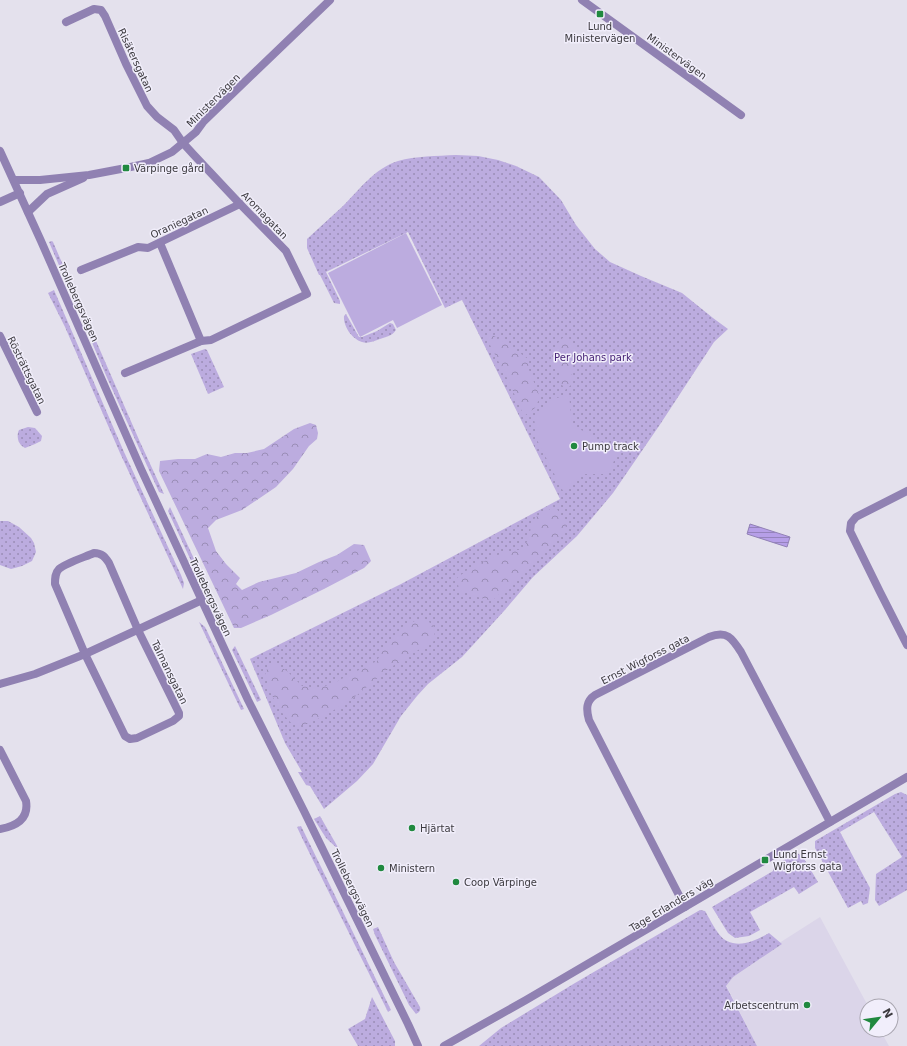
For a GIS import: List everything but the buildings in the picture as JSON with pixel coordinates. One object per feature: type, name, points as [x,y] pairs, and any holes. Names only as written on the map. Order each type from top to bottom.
[{"type":"street","name":"Ministervägen","points":[[14,180],[40,180],[89,175],[149,163],[172,152],[196,132],[210,116],[330,0]]},
{"type":"street","name":"Ministervägen","points":[[582,0],[741,115]]},
{"type":"street","name":"Risätersgatan","points":[[66,22],[94,9],[101,10],[147,106],[157,117],[174,130],[183,143]]},
{"type":"street","name":"Aromagatan","points":[[125,373],[201,341],[211,340],[307,294],[286,251],[183,143]]},
{"type":"street","name":"Trollebergsvägen","points":[[0,151],[20,193],[141,469],[248,700],[405,1016],[418,1046]]},
{"type":"street","name":"Ministervägen","points":[[28,212],[47,194],[89,175]]},
{"type":"street","points":[[0,202],[20,193]]},
{"type":"street","name":"Oraniegatan","points":[[81,270],[138,247],[148,248],[240,204]]},
{"type":"street","points":[[160,243],[201,341]]},
{"type":"street","name":"Rösträttsgatan","points":[[0,336],[37,412]]},
{"type":"street","points":[[907,491],[856,517],[851,523],[850,531],[907,645]]},
{"type":"street","name":"Talmansgatan","points":[[94,553],[98,553],[104,556],[109,563],[138,630],[178,711],[179,716],[173,721],[137,738],[130,739],[125,736],[85,654],[55,584],[55,576],[65,565],[94,553]]},
{"type":"street","points":[[0,684],[35,674],[85,654],[202,600]]},
{"type":"street","name":"Ernst Wigforss gata","points":[[684,907],[589,720],[587,704],[595,695],[709,637],[715,635],[725,635],[729,637],[734,641],[741,652],[830,822]]},
{"type":"street","points":[[0,750],[26,801],[27,807],[24,817],[13,825],[0,829]]},
{"type":"street","name":"Tage Erlanders väg","points":[[444,1046],[526,1000],[907,778]]},
{"type":"shaded area","points":[[750,524],[790,537],[787,547],[747,534]]},
{"type":"shaded area","points":[[820,917],[864,998],[859,998],[859,1038],[884,1038],[889,1046],[757,1046],[723,979]]},
{"type":"green space","name":"Per Johans park","points":[[456,155],[478,156],[498,160],[516,166],[539,177],[561,200],[576,225],[595,249],[610,262],[682,293],[728,329],[714,342],[613,493],[577,536],[533,577],[462,657],[428,684],[401,716],[373,764],[357,781],[324,809],[310,786],[306,785],[298,772],[302,772],[285,743],[250,659],[401,584],[560,499],[462,300],[445,308],[408,232],[326,272],[340,301],[340,304],[334,303],[307,248],[307,239],[343,206],[368,180],[390,164],[412,158]]},
{"type":"green space","points":[[406,233],[442,305],[397,328],[393,320],[360,337],[328,273]]},
{"type":"green space","points":[[52,241],[164,494],[159,492],[108,380],[49,242]]},
{"type":"green space","points":[[54,290],[124,452],[181,575],[184,583],[183,589],[120,453],[65,327],[48,293]]},
{"type":"green space","points":[[346,314],[359,337],[377,331],[390,323],[393,324],[396,330],[393,334],[387,337],[366,343],[362,342],[349,332],[344,320],[344,316]]},
{"type":"green space","points":[[489,333],[528,359],[529,370],[540,397],[535,408],[524,416],[490,345],[488,338]]},
{"type":"green space","points":[[567,335],[575,349],[575,361],[572,368],[571,385],[565,390],[561,383],[559,369],[551,362],[556,346]]},
{"type":"green space","points":[[205,349],[207,350],[224,387],[208,394],[191,354]]},
{"type":"green space","name":"Pump track","points":[[569,394],[572,426],[588,433],[618,452],[608,474],[583,474],[563,491],[537,440],[534,418],[551,400]]},
{"type":"green space","points":[[310,423],[316,425],[318,433],[317,439],[309,446],[293,469],[276,487],[242,510],[216,520],[208,528],[216,551],[240,578],[236,584],[242,590],[259,582],[296,573],[337,555],[354,544],[364,545],[371,561],[364,568],[271,615],[241,628],[234,628],[159,471],[160,461],[195,459],[207,454],[221,457],[235,453],[247,453],[264,449],[294,429]]},
{"type":"green space","points":[[28,427],[35,428],[42,436],[41,441],[25,448],[19,443],[18,435],[19,430]]},
{"type":"green space","points":[[170,507],[228,632],[223,630],[168,511]]},
{"type":"green space","points":[[552,508],[557,509],[566,523],[565,533],[492,601],[459,590],[457,578],[470,568],[504,552],[524,549],[530,534],[531,523],[536,517]]},
{"type":"green space","points":[[0,521],[8,521],[19,527],[31,538],[36,552],[32,561],[11,569],[0,565]]},
{"type":"green space","points":[[417,620],[429,622],[435,628],[434,641],[387,670],[356,696],[326,715],[305,725],[293,725],[283,714],[271,694],[265,675],[268,666],[277,664],[288,672],[302,686],[318,688],[332,684],[377,661],[384,647],[393,641],[402,627]]},
{"type":"green space","points":[[199,622],[205,627],[244,709],[241,710]]},
{"type":"green space","points":[[235,646],[261,700],[257,702],[232,650]]},
{"type":"green space","points":[[901,792],[907,795],[907,890],[879,906],[875,900],[876,874],[902,857],[874,812],[840,832],[870,888],[868,903],[863,905],[861,901],[848,908],[815,848],[815,841],[895,794]]},
{"type":"green space","points":[[320,816],[340,851],[326,838],[314,819]]},
{"type":"green space","points":[[301,826],[391,1010],[388,1012],[297,827]]},
{"type":"green space","points":[[796,852],[803,857],[818,882],[799,894],[794,887],[750,912],[760,930],[749,936],[735,938],[728,933],[712,907],[773,871],[773,867]]},
{"type":"green space","points":[[700,910],[705,911],[717,932],[727,941],[738,944],[749,942],[769,933],[782,944],[733,977],[726,986],[757,1046],[479,1046],[501,1028]]},
{"type":"green space","points":[[378,927],[394,962],[420,1007],[419,1012],[416,1014],[409,1005],[375,935],[373,929]]},
{"type":"green space","points":[[372,997],[395,1041],[395,1046],[358,1046],[348,1029],[365,1019]]},
{"type":"place","name":"Lund Ministervägen","points":[[600,14]]},
{"type":"place","name":"Värpinge gård","points":[[126,168]]},
{"type":"place","name":"Pump track","points":[[574,446]]},
{"type":"place","name":"Hjärtat","points":[[412,828]]},
{"type":"place","name":"Lund Ernst Wigforss gata","points":[[765,860]]},
{"type":"place","name":"Ministern","points":[[381,868]]},
{"type":"place","name":"Coop Värpinge","points":[[456,882]]},
{"type":"place","name":"Arbetscentrum","points":[[807,1005]]}]
